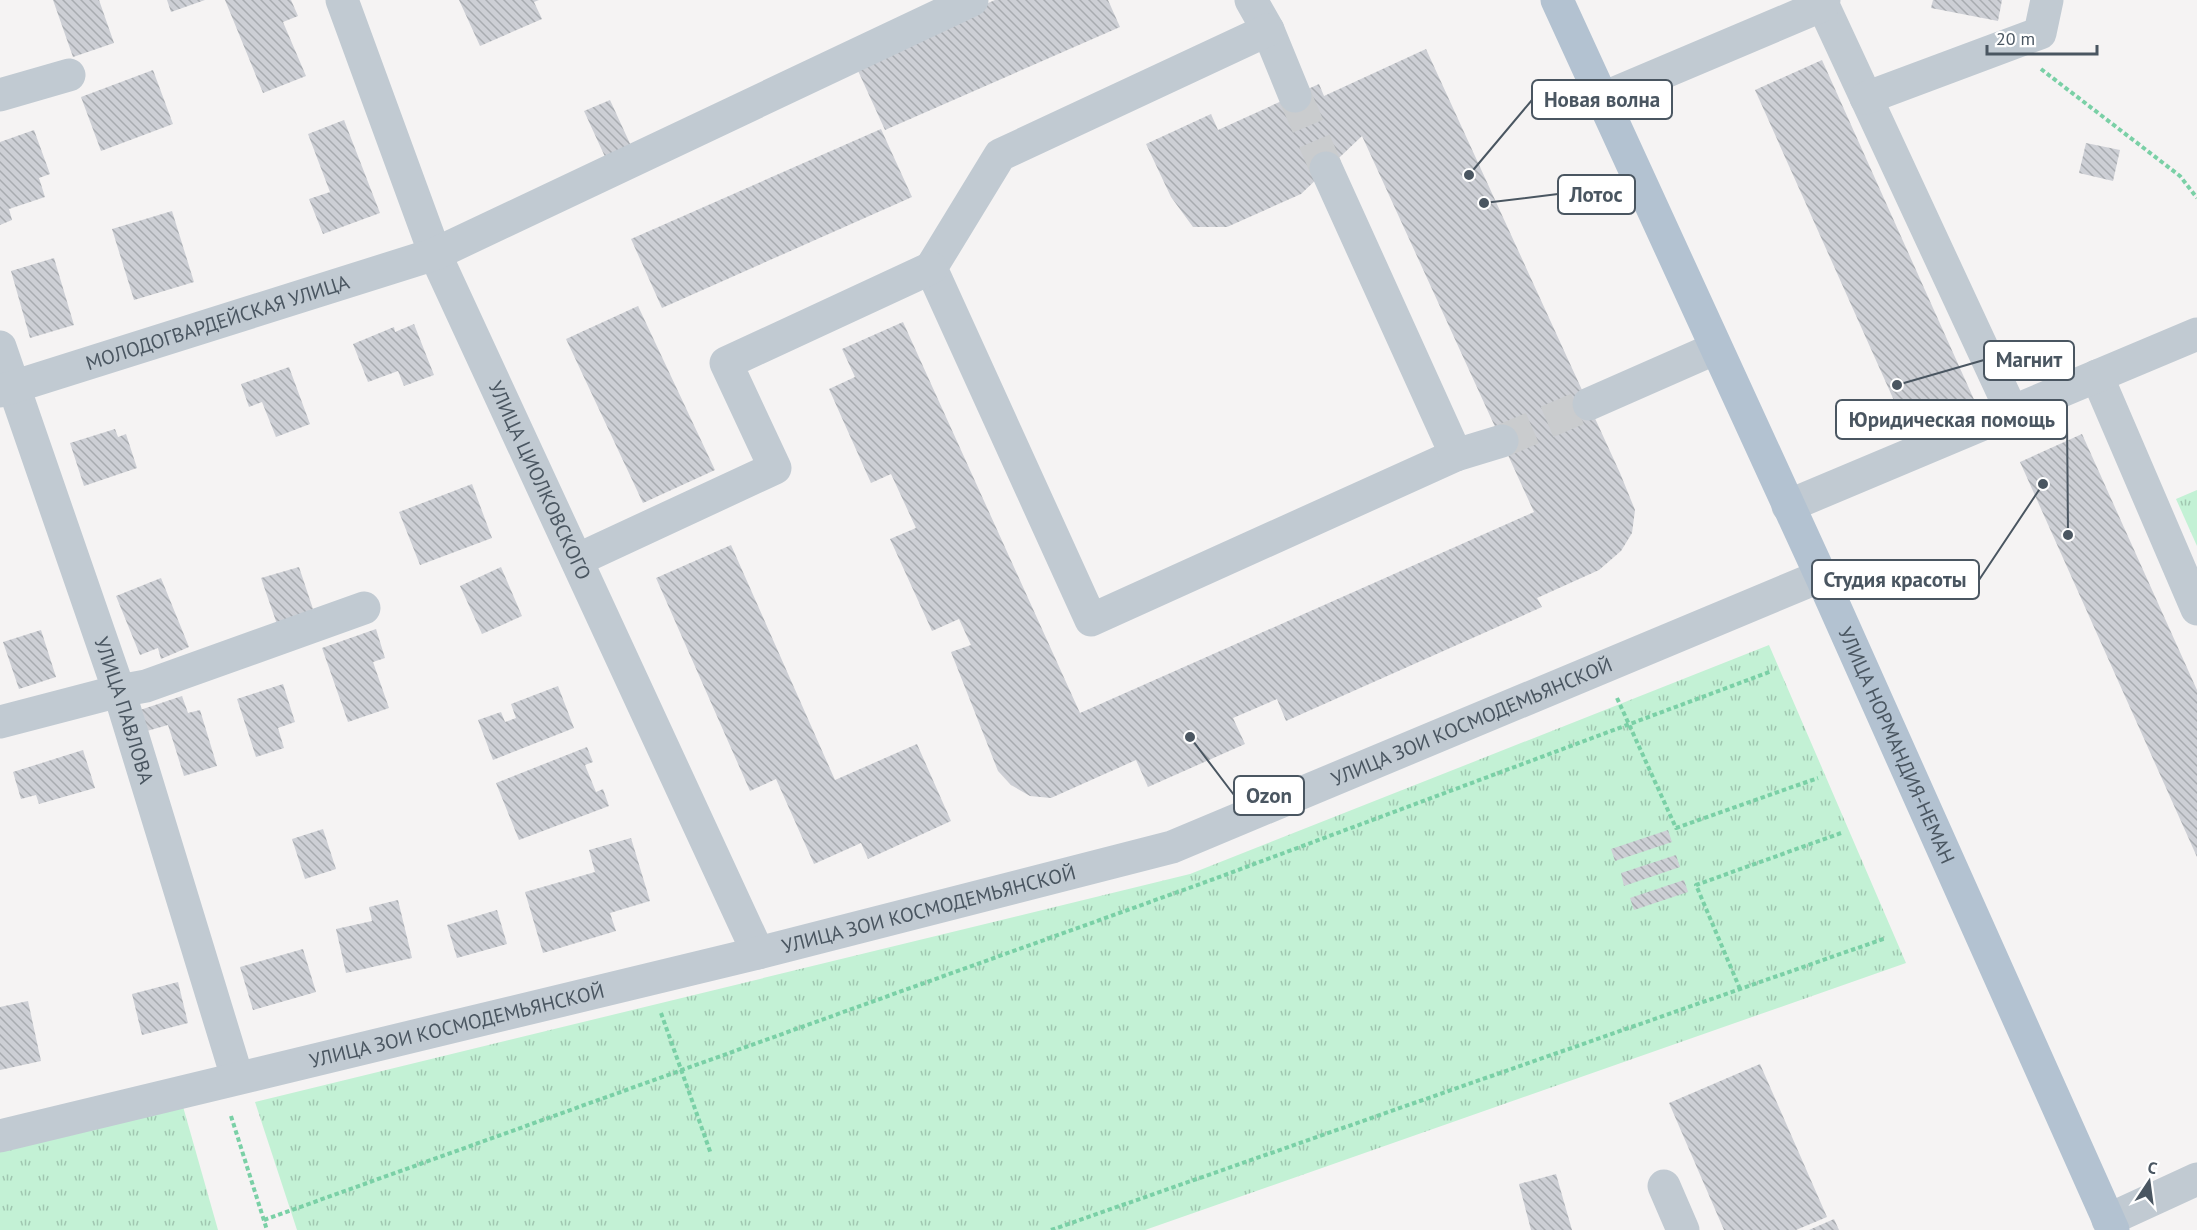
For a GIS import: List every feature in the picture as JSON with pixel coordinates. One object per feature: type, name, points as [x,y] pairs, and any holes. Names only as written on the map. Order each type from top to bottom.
[{"type":"main road","name":"УЛИЦА НОРМАНДИЯ-НЕМАН","points":[[1557,0],[1714,349],[1821,576],[2111,1225]]},
{"type":"street","name":"УЛИЦА ЦИОЛКОВСКОГО","points":[[342,0],[435,254],[758,952]]},
{"type":"street","name":"МОЛОДОГВАРДЕЙСКАЯ УЛИЦА","points":[[7,390],[435,254],[972,0]]},
{"type":"street","points":[[1251,0],[1268,30],[1295,96]]},
{"type":"street","points":[[1866,98],[2040,33],[2047,0]]},
{"type":"street","points":[[1601,99],[1824,3],[2012,412]]},
{"type":"street","points":[[577,560],[775,468],[726,363],[931,268],[1000,155],[1268,30]]},
{"type":"street","points":[[0,95],[69,75]]},
{"type":"street","points":[[1326,168],[1456,455]]},
{"type":"street","points":[[931,268],[1091,620],[1456,455],[1502,441]]},
{"type":"street","points":[[1788,506],[2197,334]]},
{"type":"street","name":"УЛИЦА ПАВЛОВА","points":[[0,347],[7,390],[118,690],[229,1080]]},
{"type":"street","points":[[1589,404],[1714,349]]},
{"type":"street","points":[[2097,376],[2197,609]]},
{"type":"street","name":"УЛИЦА ЗОИ КОСМОДЕМЬЯНСКОЙ","points":[[0,1136],[649,979],[1172,847],[1821,576]]},
{"type":"street","points":[[0,722],[118,690],[146,686],[364,608]]},
{"type":"street","points":[[2111,1225],[2197,1179]]},
{"type":"street","points":[[1664,1186],[1683,1230]]},
{"type":"path","points":[[2010,45],[2180,176],[2197,198]]},
{"type":"path","points":[[1603,667],[1676,828],[1818,778]]},
{"type":"path","points":[[264,1220],[1214,879],[1772,671]]},
{"type":"path","points":[[1740,989],[1696,885],[1841,833]]},
{"type":"path","points":[[1052,1230],[1886,938]]},
{"type":"path","points":[[649,979],[711,1154]]},
{"type":"path","points":[[229,1080],[267,1230]]},
{"type":"green space","points":[[2197,490],[2197,546],[2176,499]]},
{"type":"green space","points":[[1769,645],[1906,963],[1145,1230],[297,1230],[255,1102],[1190,874]]},
{"type":"green space","points":[[182,1103],[218,1230],[0,1230],[0,1151]]},
{"type":"building","points":[[53,0],[99,0],[114,43],[73,57]]},
{"type":"building","points":[[167,0],[205,0],[171,12]]},
{"type":"building","points":[[225,0],[291,0],[298,16],[283,22],[306,76],[263,93]]},
{"type":"building","points":[[459,0],[539,0],[534,2],[542,19],[480,46]]},
{"type":"building","points":[[995,0],[1108,0],[1120,27],[885,130],[854,62]]},
{"type":"building","points":[[1933,0],[2002,0],[1998,21],[1931,8]]},
{"type":"building","points":[[1426,49],[1620,473],[1635,510],[1632,533],[1621,551],[1599,570],[1537,598],[1542,607],[1286,721],[1277,699],[1233,718],[1245,744],[1148,787],[1136,760],[1051,798],[1030,796],[1011,785],[998,771],[951,652],[971,645],[959,619],[932,631],[890,539],[916,528],[891,474],[871,483],[829,389],[855,377],[842,349],[903,322],[1080,713],[1534,512],[1362,136],[1301,194],[1227,227],[1193,227],[1171,197],[1146,144],[1211,114],[1218,130],[1319,84],[1324,96]]},
{"type":"building","points":[[1822,60],[1976,404],[1909,434],[1755,90]]},
{"type":"building","points":[[153,70],[173,124],[101,151],[81,97]]},
{"type":"building","points":[[610,100],[632,148],[606,159],[584,111]]},
{"type":"building","points":[[344,120],[380,213],[323,234],[309,199],[330,192],[308,134]]},
{"type":"building","points":[[881,129],[912,197],[662,308],[631,239]]},
{"type":"building","points":[[34,130],[50,174],[39,178],[45,197],[9,209],[12,220],[0,225],[0,142]]},
{"type":"building","points":[[2086,143],[2120,150],[2113,181],[2079,173]]},
{"type":"building","points":[[172,211],[194,282],[134,300],[112,229]]},
{"type":"building","points":[[54,258],[74,325],[30,338],[11,271]]},
{"type":"building","points":[[638,306],[715,470],[643,503],[566,339]]},
{"type":"building","points":[[414,324],[434,375],[404,386],[398,371],[368,382],[353,344],[394,327],[395,332]]},
{"type":"building","points":[[289,367],[310,424],[276,437],[262,402],[249,407],[241,384]]},
{"type":"building","points":[[115,429],[118,437],[126,434],[137,468],[84,486],[70,443]]},
{"type":"building","points":[[2082,434],[2197,690],[2197,857],[2020,462]]},
{"type":"building","points":[[472,484],[492,538],[420,565],[399,512]]},
{"type":"building","points":[[731,545],[835,780],[917,744],[951,821],[868,859],[861,843],[814,864],[776,779],[750,791],[656,578]]},
{"type":"building","points":[[299,567],[316,618],[279,630],[261,578]]},
{"type":"building","points":[[501,567],[522,616],[482,634],[460,586]]},
{"type":"building","points":[[161,578],[189,647],[161,659],[158,648],[140,655],[116,596]]},
{"type":"building","points":[[376,629],[385,658],[373,662],[389,708],[348,722],[322,648]]},
{"type":"building","points":[[41,630],[56,677],[19,689],[3,642]]},
{"type":"building","points":[[283,684],[295,722],[278,728],[284,748],[256,757],[237,699]]},
{"type":"building","points":[[558,686],[574,728],[493,760],[478,720],[501,712],[505,722],[516,718],[511,704]]},
{"type":"building","points":[[182,696],[188,713],[200,710],[217,766],[184,776],[168,725],[147,731],[140,710]]},
{"type":"building","points":[[587,747],[593,762],[585,765],[596,792],[603,789],[609,806],[519,840],[496,783]]},
{"type":"building","points":[[83,750],[95,788],[39,804],[36,795],[21,799],[13,772]]},
{"type":"building","points":[[323,829],[336,869],[305,879],[292,839]]},
{"type":"building","points":[[1668,830],[1672,842],[1615,861],[1611,849]]},
{"type":"building","points":[[631,838],[650,901],[610,913],[616,931],[543,953],[525,892],[595,872],[589,850]]},
{"type":"building","points":[[1676,855],[1680,867],[1624,886],[1621,873]]},
{"type":"building","points":[[1684,880],[1688,892],[1634,910],[1630,898]]},
{"type":"building","points":[[398,900],[412,958],[346,973],[336,929],[372,921],[369,907]]},
{"type":"building","points":[[497,910],[507,944],[457,958],[447,925]]},
{"type":"building","points":[[303,949],[316,992],[253,1010],[240,967]]},
{"type":"building","points":[[178,982],[188,1023],[142,1035],[132,994]]},
{"type":"building","points":[[28,1001],[41,1061],[0,1070],[0,1007]]},
{"type":"building","points":[[1760,1064],[1827,1217],[1796,1230],[1724,1230],[1669,1103]]},
{"type":"building","points":[[1556,1174],[1572,1230],[1531,1230],[1519,1184]]},
{"type":"building","points":[[1834,1219],[1839,1230],[1809,1230]]},
{"type":"tunnel","points":[[1295,96],[1326,168]]},
{"type":"tunnel","points":[[1502,441],[1589,404]]},
{"type":"place","name":"Новая волна","points":[[1469,175]]},
{"type":"place","name":"Лотос","points":[[1484,203]]},
{"type":"place","name":"Магнит","points":[[1897,385]]},
{"type":"place","name":"Студия красоты","points":[[2043,484]]},
{"type":"place","name":"Юридическая помощь","points":[[2068,535]]},
{"type":"place","name":"Ozon","points":[[1190,737]]}]
